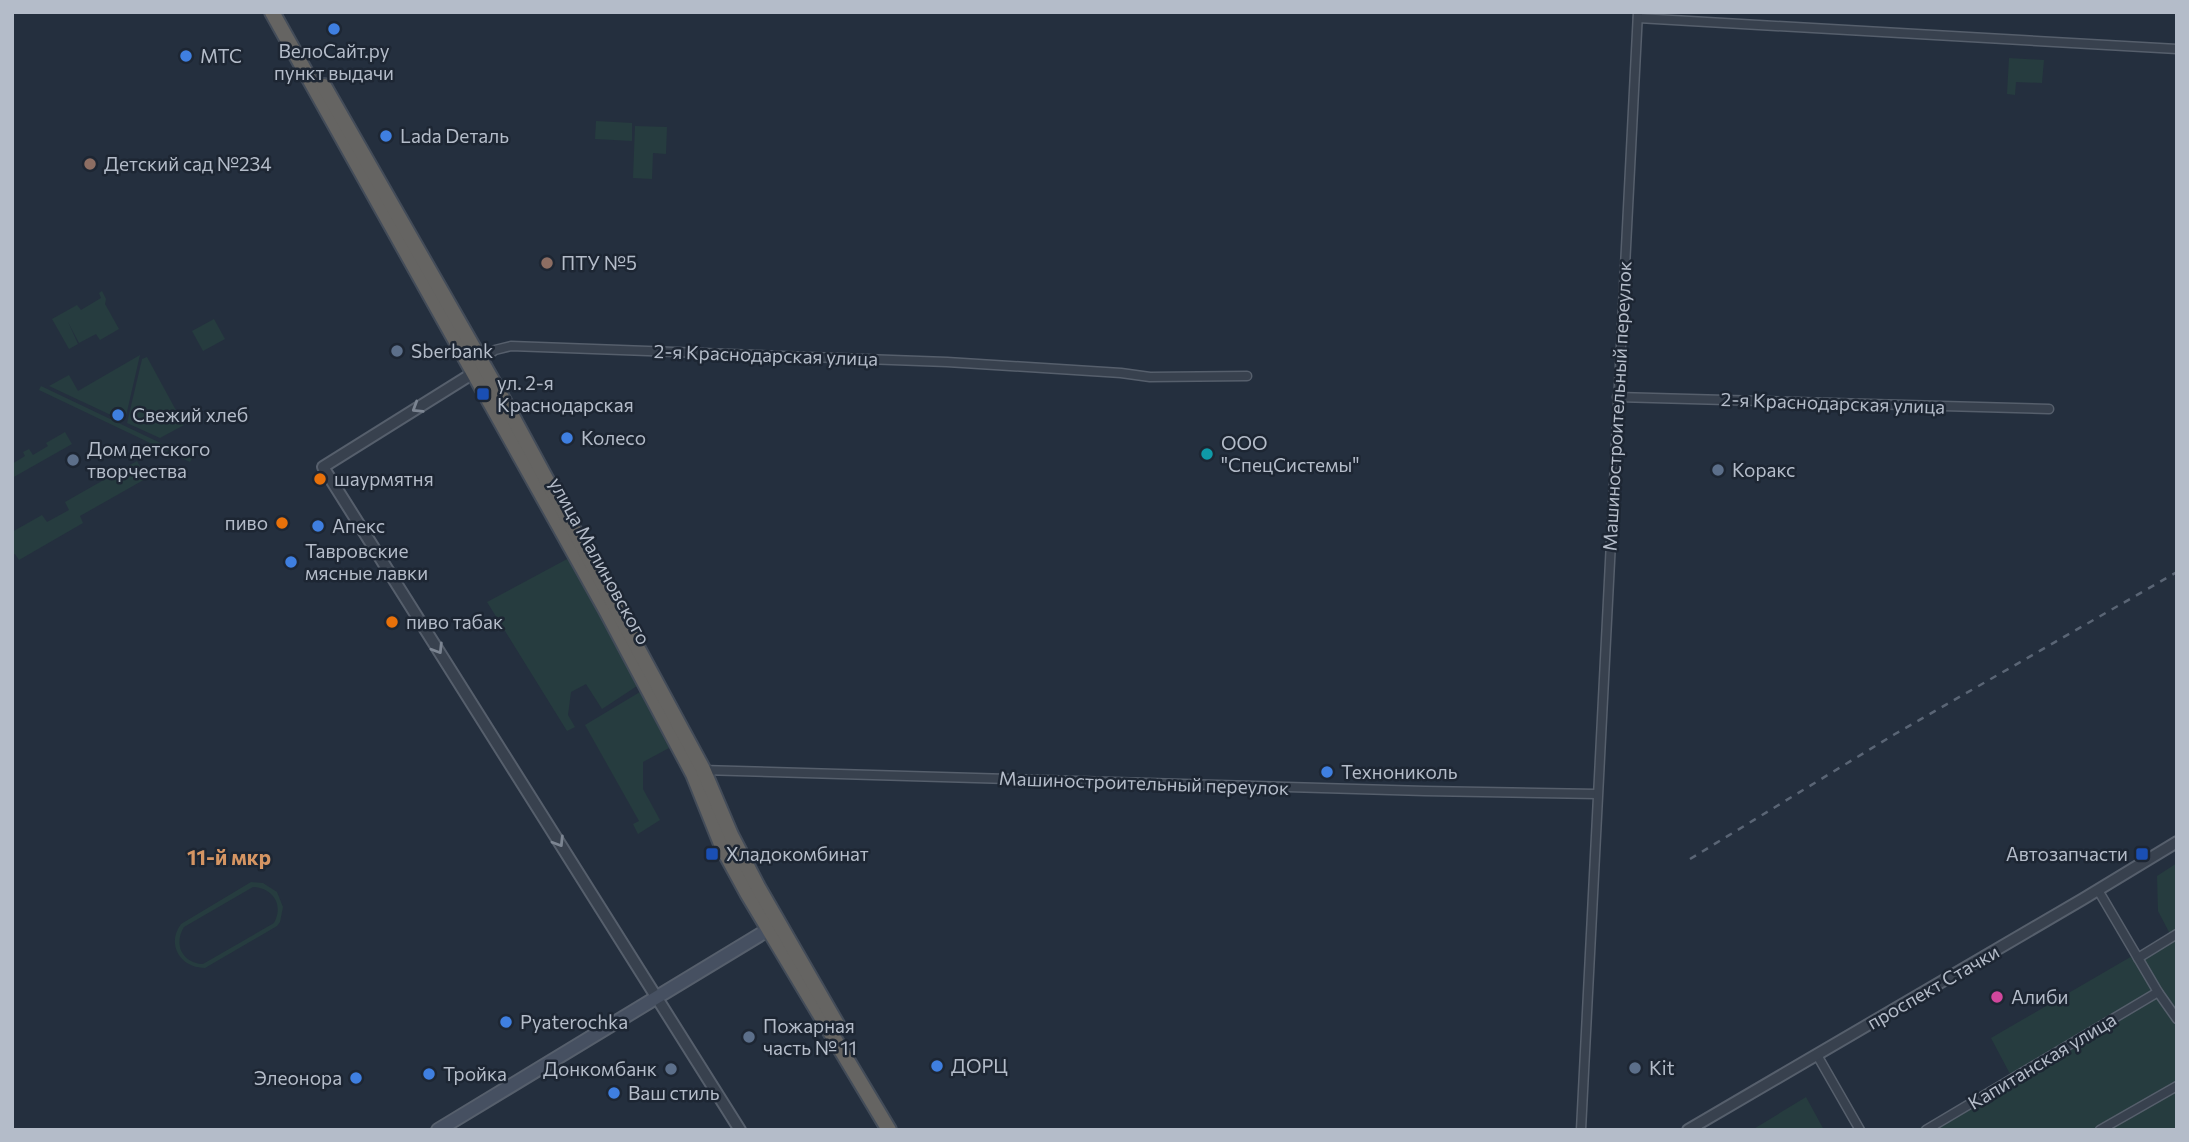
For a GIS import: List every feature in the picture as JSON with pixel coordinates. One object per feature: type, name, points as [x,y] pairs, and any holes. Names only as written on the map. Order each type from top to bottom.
[{"type":"highway","name":"улица Малиновского","points":[[272,12],[477,365]]},
{"type":"highway","name":"улица Малиновского","points":[[283,12],[698,772],[723,849],[899,1130]]},
{"type":"highway","name":"улица Малиновского","points":[[774,927],[888,1130]]},
{"type":"main road","points":[[438,1130],[774,927]]},
{"type":"street","name":"Машиностроительный переулок","points":[[1581,1130],[1638,15],[2177,49]]},
{"type":"street","name":"2-я Краснодарская улица","points":[[657,997],[323,467],[467,377],[495,350],[511,346],[947,362],[1150,377],[1247,376]]},
{"type":"street","name":"2-я Краснодарская улица","points":[[1617,397],[2049,409]]},
{"type":"street","name":"Машиностроительный переулок","points":[[698,772],[1597,794]]},
{"type":"street","name":"проспект Стачки","points":[[1688,1130],[2177,842]]},
{"type":"street","points":[[2098,890],[2158,992],[2176,1017]]},
{"type":"street","points":[[2138,958],[2177,934]]},
{"type":"street","name":"Капитанская улица","points":[[1926,1130],[2158,992]]},
{"type":"street","points":[[657,997],[740,1130]]},
{"type":"street","points":[[1816,1055],[1860,1130]]},
{"type":"street","points":[[2100,1130],[2177,1086]]},
{"type":"green space","points":[[2009,58],[2044,60],[2042,83],[2016,82],[2015,95],[2007,94]]},
{"type":"green space","points":[[596,121],[632,123],[632,141],[595,139]]},
{"type":"green space","points":[[635,126],[667,127],[666,154],[653,153],[652,179],[633,178]]},
{"type":"green space","points":[[102,291],[105,304],[119,329],[100,340],[96,334],[79,343],[68,322],[78,344],[69,349],[52,319],[77,305],[81,310],[101,298],[99,293]]},
{"type":"green space","points":[[214,319],[225,339],[203,351],[192,331]]},
{"type":"green space","points":[[140,355],[126,416],[115,411],[113,416],[49,386],[69,375],[78,391]]},
{"type":"green space","points":[[147,357],[184,425],[160,438],[127,423],[142,359]]},
{"type":"green space","points":[[41,386],[192,458],[190,462],[39,390]]},
{"type":"green space","points":[[65,432],[72,444],[12,478],[12,464],[25,456],[23,452],[29,449],[33,455],[48,446],[46,443]]},
{"type":"green space","points":[[137,461],[147,478],[80,516],[83,523],[19,560],[15,554],[12,555],[12,532],[42,515],[47,522],[69,510],[65,502]]},
{"type":"green space","points":[[569,558],[637,686],[602,709],[586,684],[571,692],[568,715],[575,727],[567,731],[487,602]]},
{"type":"green space","points":[[640,692],[669,748],[643,762],[643,789],[660,820],[638,834],[633,824],[639,821],[585,725]]},
{"type":"green space","points":[[2177,863],[2177,1130],[1916,1130],[2010,1074],[1991,1038],[2170,934],[2158,911],[2157,876]]},
{"type":"green space","points":[[251,882],[263,883],[277,892],[283,907],[277,926],[205,968],[189,964],[178,954],[175,939],[181,924]],"holes":[[[253,887],[260,888],[275,899],[278,910],[274,923],[203,964],[185,957],[180,946],[184,927]]]},
{"type":"green space","points":[[1806,1097],[1824,1130],[1752,1130]]},
{"type":"railway","points":[[1690,859],[1895,734],[2177,572]]},
{"type":"place","name":"ВелоСайт.ру пункт выдачи","points":[[334,29]]},
{"type":"place","name":"МТС","points":[[186,56]]},
{"type":"place","name":"Lada Dеталь","points":[[386,136]]},
{"type":"place","name":"Детский сад №234","points":[[90,164]]},
{"type":"place","name":"ПТУ №5","points":[[547,263]]},
{"type":"place","name":"Sberbank","points":[[397,351]]},
{"type":"place","name":"ул. 2-я Краснодарская","points":[[483,394]]},
{"type":"place","name":"Свежий хлеб","points":[[118,415]]},
{"type":"place","name":"Колесо","points":[[567,438]]},
{"type":"place","name":"ООО \"СпецСистемы\"","points":[[1207,454]]},
{"type":"place","name":"Дом детского творчества","points":[[73,460]]},
{"type":"place","name":"Коракс","points":[[1718,470]]},
{"type":"place","name":"шаурмятня","points":[[320,479]]},
{"type":"place","name":"пиво","points":[[282,523]]},
{"type":"place","name":"Апекс","points":[[318,526]]},
{"type":"place","name":"Тавровские мясные лавки","points":[[291,562]]},
{"type":"place","name":"пиво табак","points":[[392,622]]},
{"type":"place","name":"Технониколь","points":[[1327,772]]},
{"type":"place","name":"Хладокомбинат","points":[[712,854]]},
{"type":"place","name":"Автозапчасти","points":[[2142,854]]},
{"type":"place","name":"Алиби","points":[[1997,997]]},
{"type":"place","name":"Pyaterochka","points":[[506,1022]]},
{"type":"place","name":"Пожарная часть № 11","points":[[749,1037]]},
{"type":"place","name":"ДОРЦ","points":[[937,1066]]},
{"type":"place","name":"Kit","points":[[1635,1068]]},
{"type":"place","name":"Донкомбанк","points":[[671,1069]]},
{"type":"place","name":"Тройка","points":[[429,1074]]},
{"type":"place","name":"Элеонора","points":[[356,1078]]},
{"type":"place","name":"Ваш стиль","points":[[614,1093]]},
{"type":"district","name":"11-й мкр","points":[[229,858]]}]
